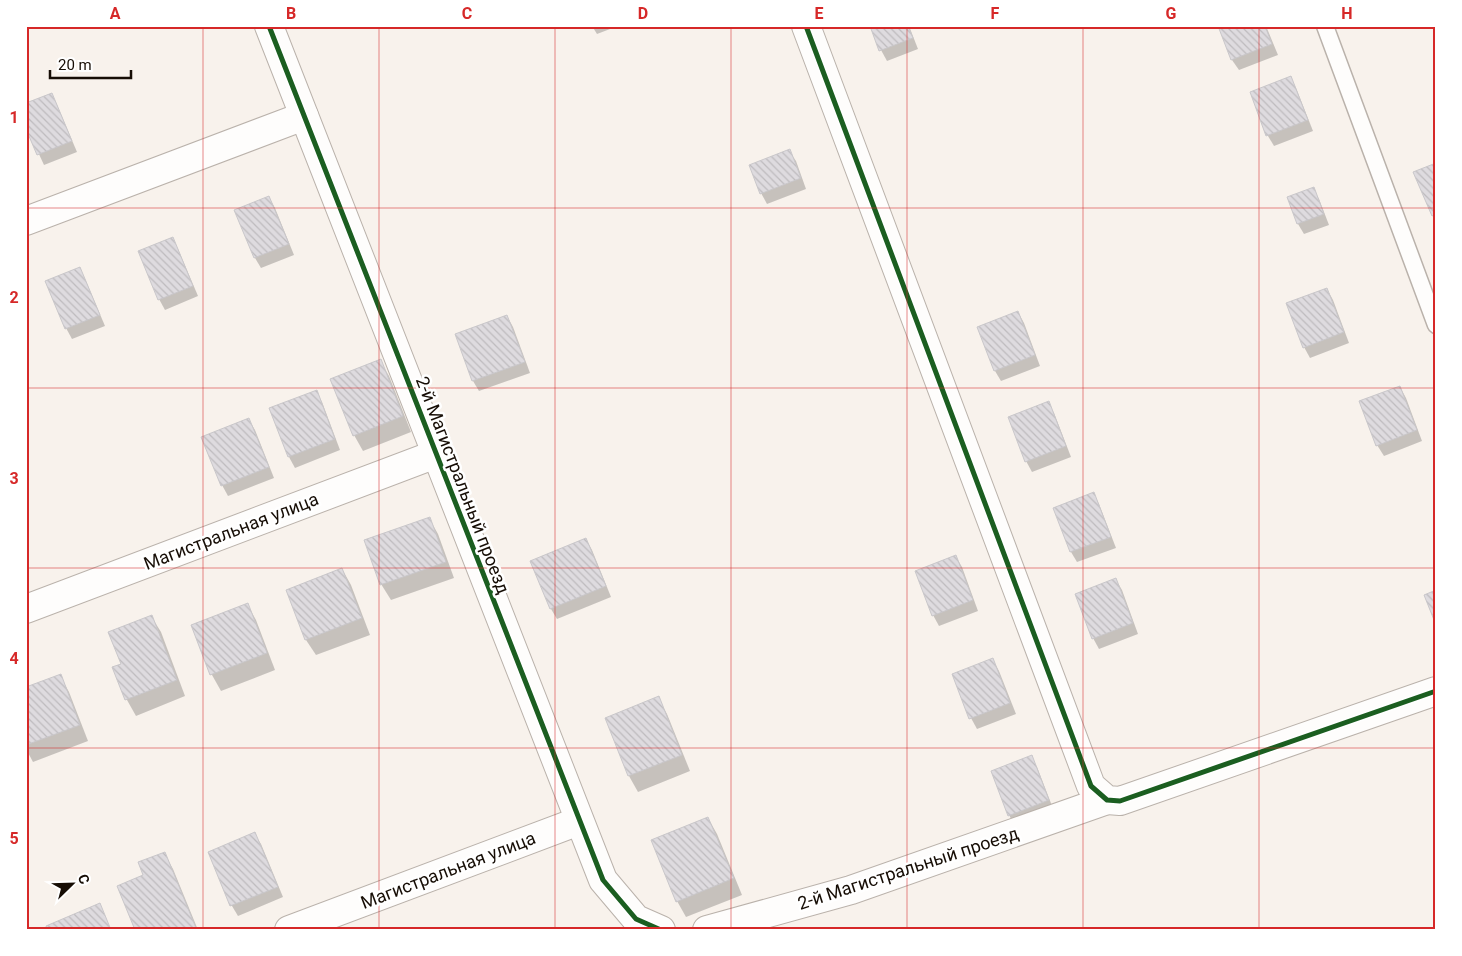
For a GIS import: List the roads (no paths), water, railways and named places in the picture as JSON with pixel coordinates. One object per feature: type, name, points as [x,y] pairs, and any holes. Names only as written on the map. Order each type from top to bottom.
[{"type":"street","name":"2-й Магистральный проезд","points":[[268,26],[603,880],[636,919],[661,930]]},
{"type":"street","points":[[806,26],[1091,786],[1107,800]]},
{"type":"street","points":[[26,221],[304,116]]},
{"type":"street","name":"Магистральная улица","points":[[26,609],[436,454]]},
{"type":"street","name":"2-й Магистральный проезд","points":[[707,930],[851,890],[1107,800],[1120,801],[1436,691]]},
{"type":"street","name":"Магистральная улица","points":[[289,930],[580,821]]},
{"type":"lane","points":[[1324,26],[1436,325]]}]
